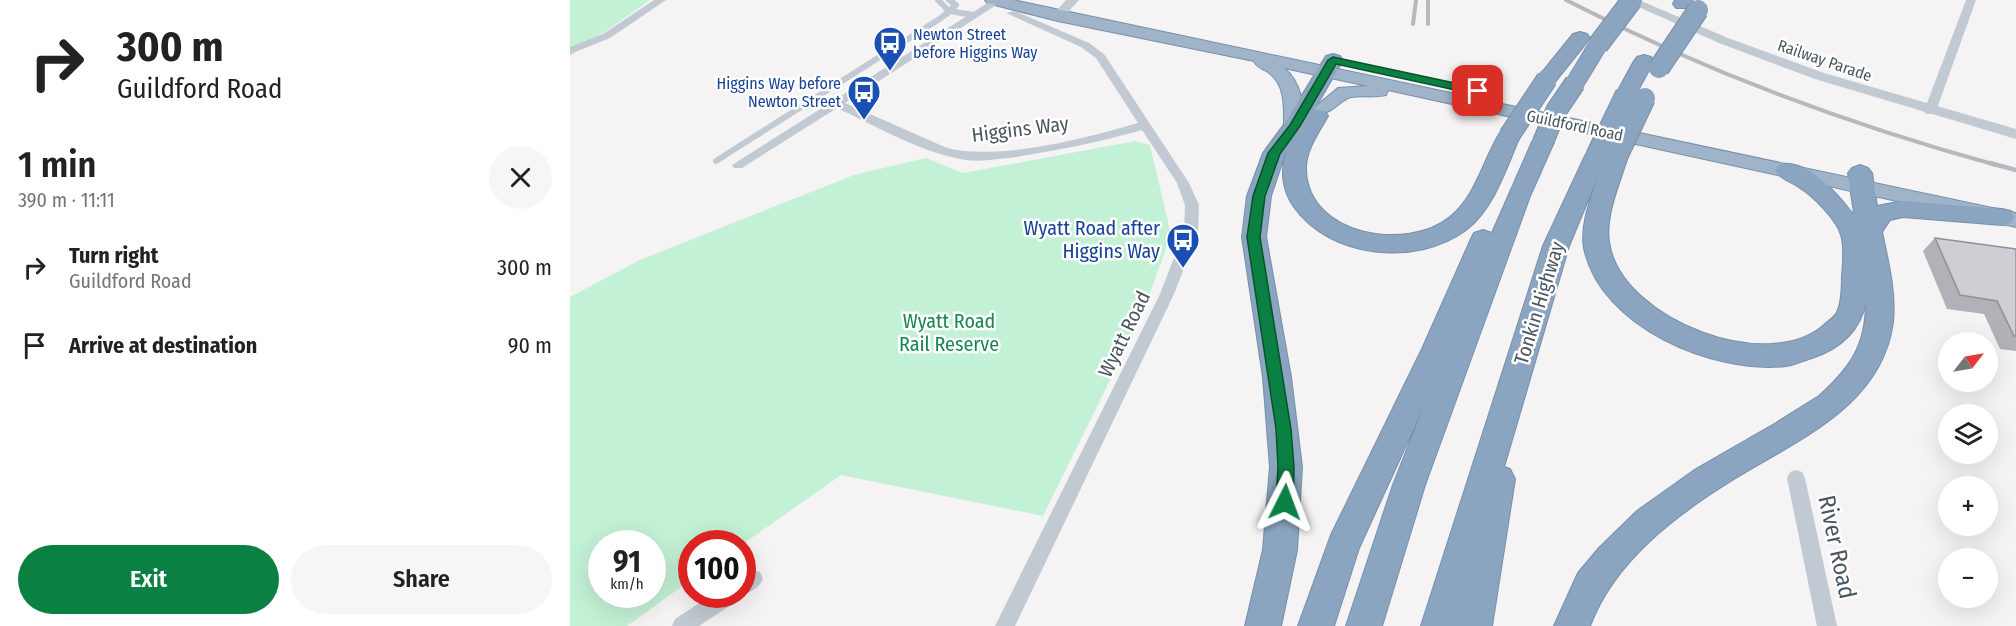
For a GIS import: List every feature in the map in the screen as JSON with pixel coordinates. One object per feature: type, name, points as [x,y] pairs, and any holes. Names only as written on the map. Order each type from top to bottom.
[{"type":"highway","name":"Guildford Road","points":[[996,0],[1066,7],[1238,52],[1338,68],[1408,90],[1786,170],[1853,178]]},
{"type":"highway","name":"Guildford Road","points":[[1036,0],[2011,214]]},
{"type":"highway","points":[[1364,626],[1409,485],[1518,196],[1556,111],[1575,83],[1589,41],[1610,0]]},
{"type":"highway","points":[[1338,68],[1323,108],[1303,142],[1294,168],[1297,191],[1309,211],[1324,224],[1344,234],[1371,243],[1403,244],[1423,240],[1457,225],[1478,200],[1509,136],[1547,79],[1631,0]]},
{"type":"highway","points":[[1693,3],[1652,65],[1606,158],[1597,220],[1597,249],[1609,276],[1623,295],[1645,314],[1696,343],[1725,352],[1777,357],[1812,348],[1835,335],[1848,318],[1862,234],[1879,213],[1903,209],[2011,214]]},
{"type":"highway","points":[[1238,52],[1273,66],[1286,79],[1293,96],[1294,126]]},
{"type":"highway","points":[[1263,626],[1280,550],[1286,467],[1277,377],[1254,237],[1259,196],[1274,153],[1338,68]]},
{"type":"highway","points":[[1323,108],[1345,92],[1408,90]]},
{"type":"highway","name":"Tonkin Highway","points":[[1439,626],[1556,246],[1606,158]]},
{"type":"highway","points":[[1786,170],[1809,180],[1821,190],[1862,234]]},
{"type":"highway","points":[[1579,610],[1623,546],[1669,505],[1733,463],[1818,414],[1853,384],[1874,349],[1879,322],[1880,295],[1862,234],[1853,178]]},
{"type":"highway","points":[[1316,626],[1343,546],[1436,349],[1487,232],[1518,196]]},
{"type":"highway","points":[[1474,626],[1516,374]]},
{"type":"street","points":[[570,51],[586,47],[615,31],[662,0]]},
{"type":"street","points":[[738,165],[996,0]]},
{"type":"street","name":"Railway Parade","points":[[1631,0],[1704,34],[1869,93],[2016,134]]},
{"type":"street","points":[[1929,111],[1971,0]]},
{"type":"street","name":"Wyatt Road","points":[[1005,626],[1167,294],[1191,232],[1192,206],[1183,183],[1100,56],[1085,45],[1011,14]]},
{"type":"street","name":"Higgins Way","points":[[836,103],[944,151],[963,156],[985,157],[1034,150],[1104,137],[1146,125]]},
{"type":"street","name":"River Road","points":[[1796,478],[1827,626]]},
{"type":"street","points":[[682,626],[709,608]]},
{"type":"lane","points":[[938,0],[948,12],[973,15]]},
{"type":"lane","points":[[716,161],[948,12],[956,5],[949,0]]},
{"type":"green space","points":[[570,0],[650,0],[570,56]]},
{"type":"green space","name":"Wyatt Road Rail Reserve","points":[[1135,141],[1150,145],[1171,235],[1142,315],[1043,516],[841,475],[756,535],[756,530],[678,530],[678,589],[666,598],[666,530],[588,530],[588,608],[652,608],[627,626],[570,626],[570,297],[640,260],[854,175],[926,158],[963,173]]},
{"type":"building","points":[[1935,238],[2016,249],[2016,336],[1997,301],[1960,295]]},
{"type":"railway","points":[[1413,24],[1416,0]]},
{"type":"railway","points":[[1428,0],[1428,24]]},
{"type":"railway","points":[[1566,0],[1670,50],[1776,94],[1885,132],[1996,165]]},
{"type":"railway","points":[[1990,163],[2016,170]]},
{"type":"place","name":"Newton Street before Higgins Way","points":[[890,72]]},
{"type":"place","name":"Higgins Way before Newton Street","points":[[864,121]]},
{"type":"place","name":"Wyatt Road after Higgins Way","points":[[1183,269]]},
{"type":"route","points":[[1285,502],[1286,467],[1277,377],[1254,237],[1259,196],[1274,153],[1294,126],[1333,60],[1478,91]]}]
